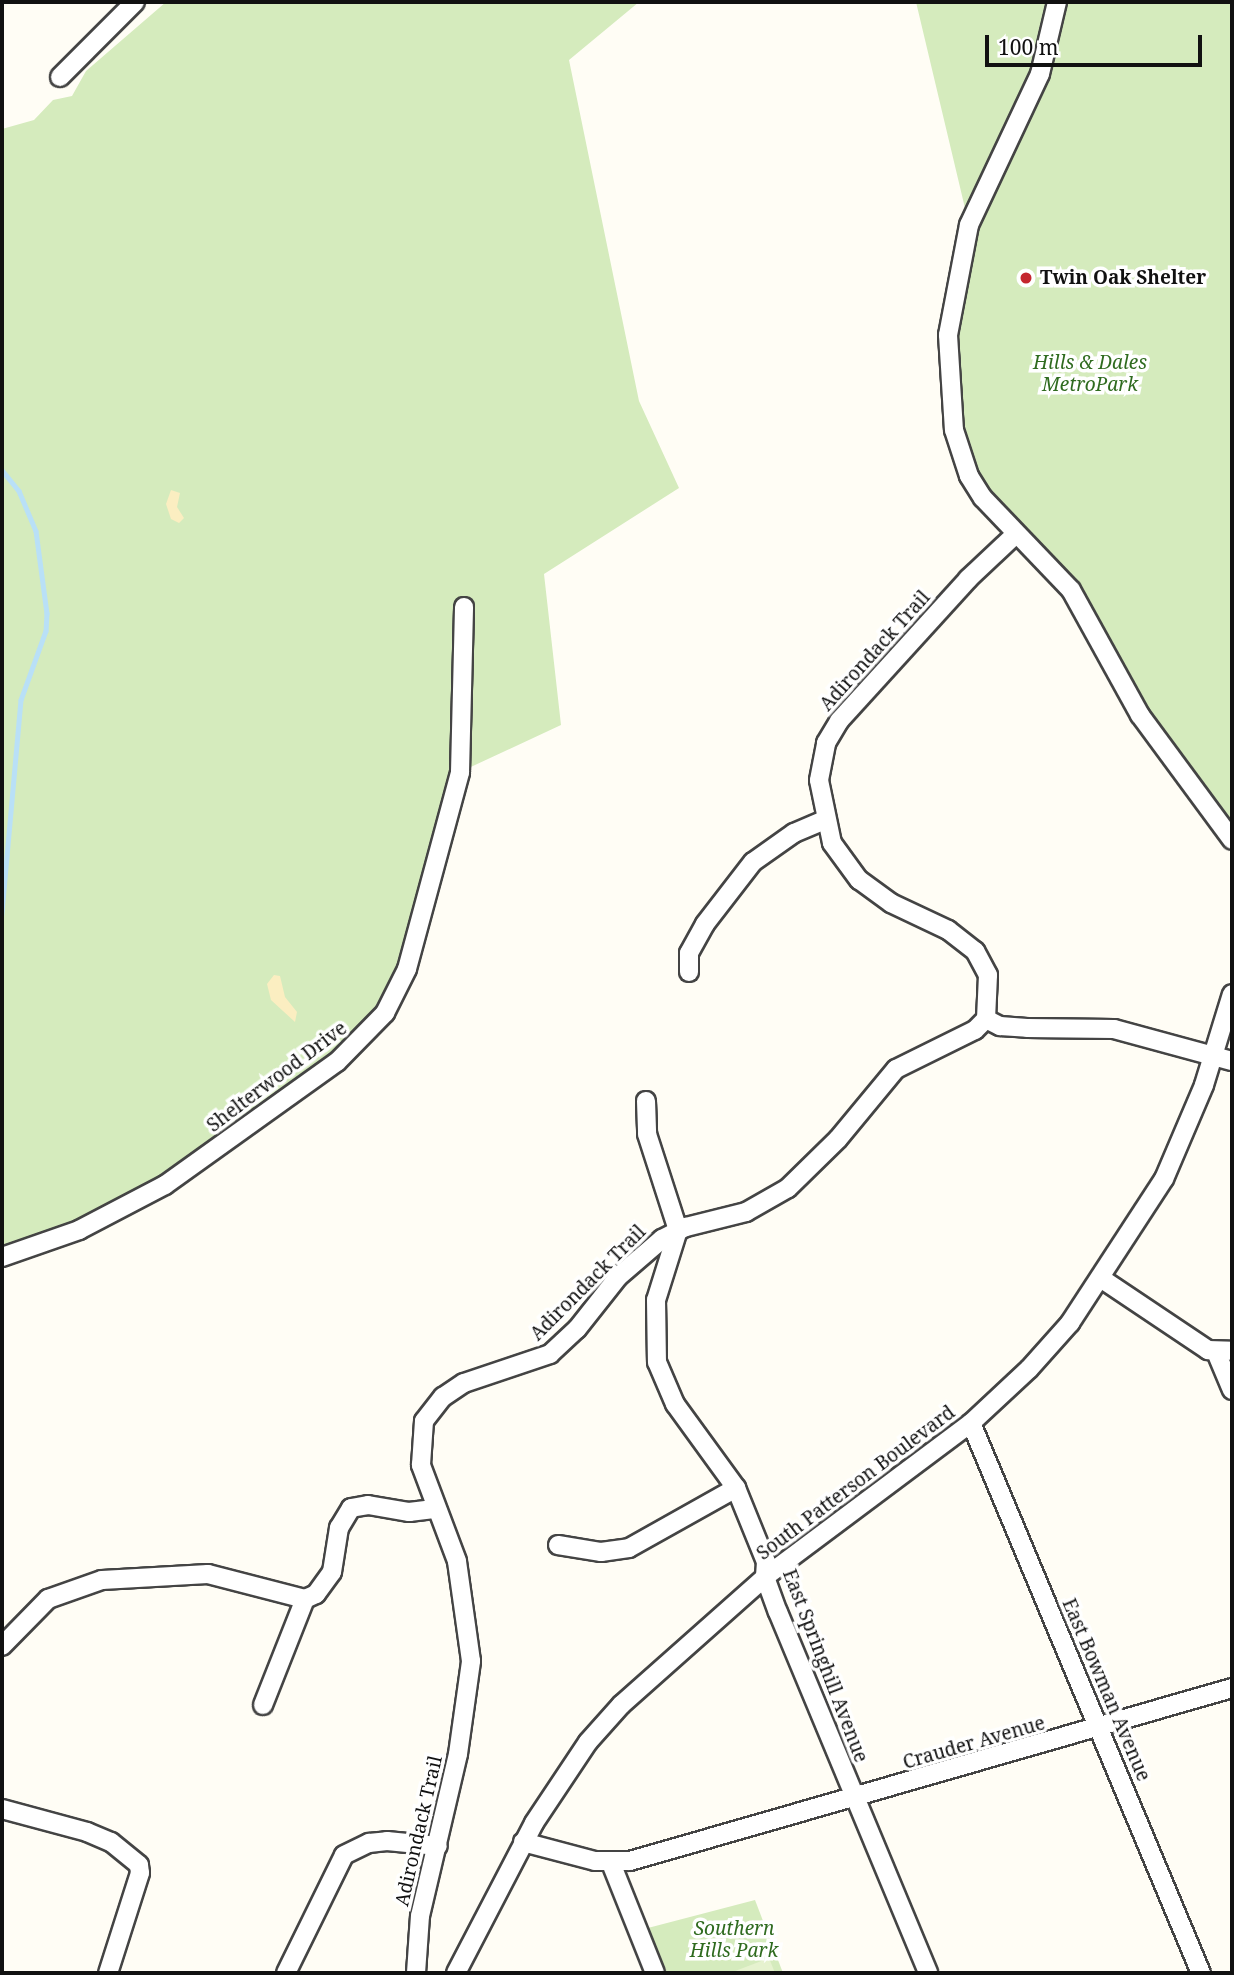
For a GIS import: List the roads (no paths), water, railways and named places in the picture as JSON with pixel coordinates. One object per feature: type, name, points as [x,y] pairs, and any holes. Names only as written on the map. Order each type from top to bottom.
[{"type":"street","points":[[60,77],[135,2]]},
{"type":"street","points":[[1057,2],[1040,74],[969,225],[948,335],[948,393],[959,451],[983,498],[1071,590],[1140,715],[1232,840]]},
{"type":"street","name":"Adirondack Trail","points":[[416,1973],[420,1916],[458,1754],[471,1661],[457,1561],[434,1509],[420,1450],[424,1421],[432,1407],[464,1384],[550,1354],[636,1260],[678,1230],[746,1212],[779,1194],[805,1174],[896,1069],[975,1030],[986,1019],[988,975],[975,951],[948,930],[891,903],[859,880],[832,844],[824,820],[820,780],[823,756],[839,721],[968,579],[1016,534]]},
{"type":"street","name":"Shelterwood Drive","points":[[2,1257],[79,1230],[165,1185],[337,1062],[385,1013],[410,957],[460,772],[464,607]]},
{"type":"street","points":[[689,972],[690,953],[705,924],[753,862],[794,834],[824,820]]},
{"type":"street","name":"South Patterson Boulevard","points":[[456,1973],[523,1842],[588,1742],[621,1705],[765,1577],[971,1423],[1030,1369],[1102,1279],[1164,1179],[1214,1056],[1232,994]]},
{"type":"street","points":[[986,1019],[1000,1026],[1114,1029],[1232,1061]]},
{"type":"street","points":[[646,1101],[647,1134],[678,1230]]},
{"type":"street","name":"East Springhill Avenue","points":[[678,1230],[656,1300],[657,1362],[675,1404],[736,1488],[766,1562],[765,1577],[928,1973]]},
{"type":"street","points":[[1102,1279],[1187,1338],[1224,1352],[1232,1390]]},
{"type":"street","name":"East Bowman Avenue","points":[[971,1423],[1201,1973]]},
{"type":"street","points":[[558,1545],[601,1552],[629,1548],[736,1488]]},
{"type":"street","points":[[2,1646],[48,1599],[103,1580],[208,1574],[305,1599],[316,1594],[332,1572],[339,1528],[351,1508],[368,1505],[409,1512],[434,1509]]},
{"type":"street","points":[[263,1706],[305,1599]]},
{"type":"street","name":"Crauder Avenue","points":[[523,1842],[611,1863],[735,1834],[1100,1729],[1232,1688]]},
{"type":"street","points":[[2,1810],[111,1842],[139,1865],[108,1973]]},
{"type":"street","points":[[286,1973],[344,1855],[378,1842],[438,1846]]},
{"type":"street","points":[[611,1863],[655,1973]]},
{"type":"waterway","points":[[2,470],[19,491],[36,531],[47,613],[46,631],[21,700],[2,915]]},
{"type":"place","name":"Twin Oak Shelter","points":[[1026,278]]},
{"type":"park label","name":"Hills & Dales MetroPark","points":[[1090,374]]},
{"type":"park label","name":"Southern Hills Park","points":[[734,1940]]}]
